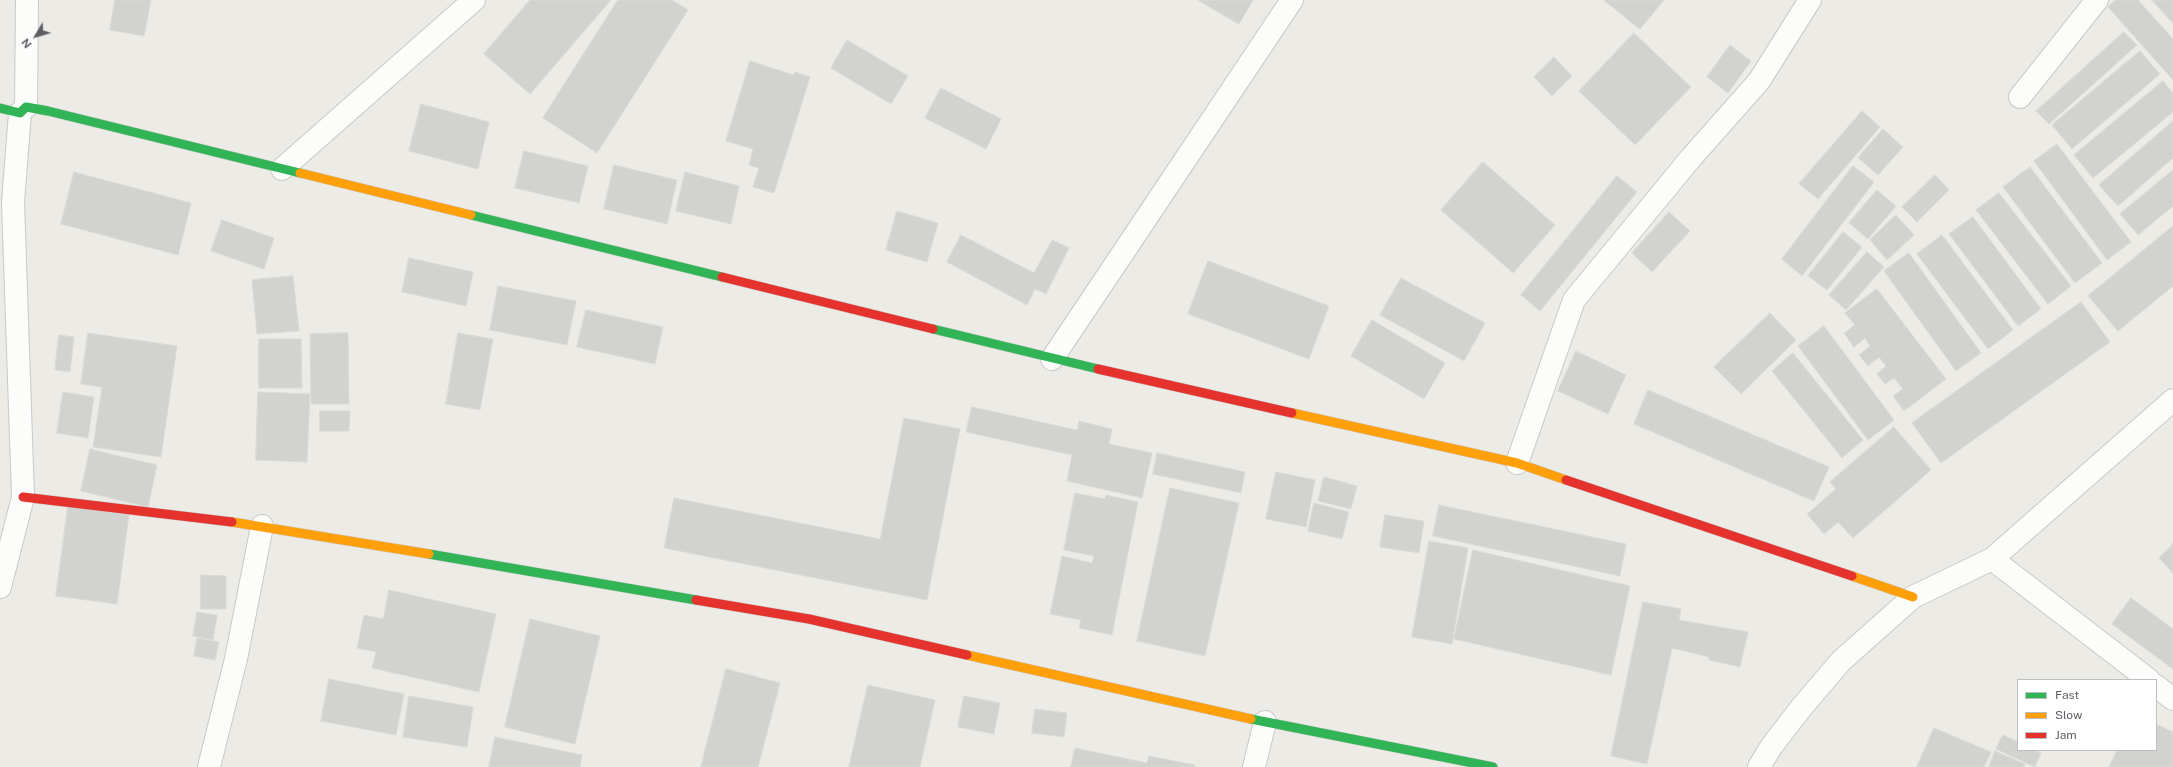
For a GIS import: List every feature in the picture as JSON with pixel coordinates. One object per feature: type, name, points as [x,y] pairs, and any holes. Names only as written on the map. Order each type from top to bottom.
[{"type":"main road","points":[[15,109],[282,169],[1052,359],[1517,463],[1913,597]]},
{"type":"main road","points":[[23,497],[262,526],[809,619],[1265,722],[1493,767]]},
{"type":"street","points":[[0,587],[23,497],[14,202],[15,109],[26,0]]},
{"type":"street","points":[[282,169],[474,0]]},
{"type":"street","points":[[1052,359],[1292,0]]},
{"type":"street","points":[[1517,463],[1574,300],[1690,159],[1759,81],[1810,0]]},
{"type":"street","points":[[2020,97],[2097,0]]},
{"type":"street","points":[[1759,767],[1771,747],[1801,708],[1841,662],[1913,597],[1992,559],[2173,400]]},
{"type":"street","points":[[209,767],[236,659],[262,526]]},
{"type":"street","points":[[1992,559],[2148,679]]},
{"type":"street","points":[[2157,687],[2173,699]]},
{"type":"street","points":[[1254,767],[1265,722]]},
{"type":"building","points":[[115,0],[151,0],[144,36],[110,30]]},
{"type":"building","points":[[530,0],[611,0],[530,94],[484,54]]},
{"type":"building","points":[[618,0],[672,0],[688,10],[597,153],[543,118]]},
{"type":"building","points":[[1198,0],[1253,0],[1239,24]]},
{"type":"building","points":[[1604,0],[1664,0],[1640,29]]},
{"type":"building","points":[[2116,0],[2138,0],[2173,39],[2173,80],[2108,7]]},
{"type":"building","points":[[2152,0],[2173,0],[2173,23]]},
{"type":"building","points":[[2124,32],[2137,45],[2049,124],[2036,111]]},
{"type":"building","points":[[1634,33],[1691,87],[1635,145],[1579,91]]},
{"type":"building","points":[[847,40],[908,76],[891,104],[831,68]]},
{"type":"building","points":[[1730,45],[1751,61],[1728,93],[1707,77]]},
{"type":"building","points":[[2140,51],[2160,74],[2072,149],[2052,125]]},
{"type":"building","points":[[1554,57],[1572,76],[1552,96],[1534,77]]},
{"type":"building","points":[[750,61],[794,75],[795,72],[810,77],[774,193],[753,187],[759,168],[749,165],[753,149],[726,141]]},
{"type":"building","points":[[2163,81],[2173,93],[2173,112],[2093,178],[2074,155]]},
{"type":"building","points":[[941,88],[1001,119],[986,149],[925,118]]},
{"type":"building","points":[[421,104],[489,122],[478,169],[409,151]]},
{"type":"building","points":[[1862,111],[1880,127],[1818,199],[1799,184]]},
{"type":"building","points":[[2173,121],[2173,158],[2118,206],[2099,185]]},
{"type":"building","points":[[1883,129],[1903,147],[1878,175],[1858,158]]},
{"type":"building","points":[[2057,144],[2131,242],[2107,260],[2034,161]]},
{"type":"building","points":[[524,151],[588,166],[579,203],[515,188]]},
{"type":"building","points":[[1483,162],[1555,225],[1513,273],[1441,210]]},
{"type":"building","points":[[614,165],[677,180],[667,224],[604,209]]},
{"type":"building","points":[[1853,166],[1874,182],[1802,276],[1782,259]]},
{"type":"building","points":[[2030,167],[2102,263],[2075,283],[2003,187]]},
{"type":"building","points":[[2173,170],[2173,206],[2138,235],[2120,214]]},
{"type":"building","points":[[74,172],[191,203],[178,255],[61,224]]},
{"type":"building","points":[[685,172],[739,186],[731,224],[676,211]]},
{"type":"building","points":[[1935,175],[1949,190],[1917,222],[1902,207]]},
{"type":"building","points":[[1617,176],[1637,192],[1540,311],[1521,295]]},
{"type":"building","points":[[1877,190],[1896,206],[1868,239],[1849,223]]},
{"type":"building","points":[[1999,193],[2071,286],[2048,304],[1976,210]]},
{"type":"building","points":[[897,211],[938,223],[927,262],[886,250]]},
{"type":"building","points":[[1669,212],[1690,231],[1652,272],[1632,253]]},
{"type":"building","points":[[1896,215],[1914,235],[1887,260],[1870,240]]},
{"type":"building","points":[[1973,217],[2041,309],[2018,326],[1949,234]]},
{"type":"building","points":[[222,220],[274,238],[264,269],[211,251]]},
{"type":"building","points":[[2173,226],[2173,286],[2118,331],[2088,296]]},
{"type":"building","points":[[1843,232],[1862,247],[1827,290],[1808,276]]},
{"type":"building","points":[[961,235],[1034,273],[1052,240],[1069,248],[1046,294],[1035,289],[1027,305],[947,262]]},
{"type":"building","points":[[1942,235],[2013,330],[1988,349],[1917,254]]},
{"type":"building","points":[[1867,252],[1884,267],[1846,310],[1829,295]]},
{"type":"building","points":[[1909,253],[1981,353],[1956,371],[1884,271]]},
{"type":"building","points":[[409,258],[473,272],[466,306],[402,292]]},
{"type":"building","points":[[1208,261],[1329,306],[1309,359],[1188,314]]},
{"type":"building","points":[[293,276],[299,331],[257,334],[252,280]]},
{"type":"building","points":[[1401,278],[1485,323],[1464,361],[1380,315]]},
{"type":"building","points":[[498,286],[576,301],[567,345],[490,330]]},
{"type":"building","points":[[1877,289],[1946,379],[1904,411],[1893,396],[1903,389],[1894,378],[1885,384],[1877,374],[1886,366],[1879,357],[1868,366],[1859,355],[1870,346],[1865,338],[1854,347],[1844,333],[1855,325],[1845,313]]},
{"type":"building","points":[[2081,302],[2110,342],[1941,463],[1912,423]]},
{"type":"building","points":[[586,310],[663,327],[655,364],[577,347]]},
{"type":"building","points":[[1770,313],[1796,340],[1741,394],[1714,367]]},
{"type":"building","points":[[1372,320],[1445,363],[1424,399],[1351,356]]},
{"type":"building","points":[[1824,326],[1894,420],[1868,440],[1798,346]]},
{"type":"building","points":[[88,333],[177,346],[161,457],[93,447],[102,387],[81,384]]},
{"type":"building","points":[[348,333],[349,404],[311,404],[310,334]]},
{"type":"building","points":[[458,333],[493,339],[480,410],[446,404]]},
{"type":"building","points":[[59,335],[74,337],[70,372],[55,370]]},
{"type":"building","points":[[259,339],[301,339],[302,388],[259,388]]},
{"type":"building","points":[[1576,351],[1626,375],[1608,414],[1558,391]]},
{"type":"building","points":[[1793,353],[1863,440],[1842,458],[1772,371]]},
{"type":"building","points":[[1648,390],[1829,467],[1814,501],[1634,424]]},
{"type":"building","points":[[63,392],[94,397],[88,438],[57,433]]},
{"type":"building","points":[[258,392],[310,394],[307,462],[256,460]]},
{"type":"building","points":[[972,407],[1077,430],[1079,421],[1112,429],[1109,444],[1152,453],[1142,498],[1067,481],[1072,455],[966,432]]},
{"type":"building","points":[[320,411],[350,411],[349,431],[320,431]]},
{"type":"building","points":[[904,418],[960,429],[927,600],[664,548],[674,498],[880,539]]},
{"type":"building","points":[[1894,427],[1931,470],[1853,538],[1838,522],[1824,534],[1807,514],[1836,489],[1830,482]]},
{"type":"building","points":[[90,449],[157,465],[148,507],[81,491]]},
{"type":"building","points":[[1157,453],[1245,472],[1241,493],[1153,474]]},
{"type":"building","points":[[1276,472],[1315,480],[1306,527],[1266,519]]},
{"type":"building","points":[[1324,477],[1357,486],[1351,509],[1318,501]]},
{"type":"building","points":[[1170,488],[1239,503],[1205,656],[1137,641]]},
{"type":"building","points":[[1075,493],[1105,499],[1106,495],[1138,502],[1112,635],[1079,628],[1081,620],[1050,614],[1062,556],[1092,563],[1094,556],[1064,550]]},
{"type":"building","points":[[1314,503],[1349,512],[1342,539],[1308,531]]},
{"type":"building","points":[[1439,505],[1626,544],[1620,576],[1433,536]]},
{"type":"building","points":[[68,506],[129,515],[117,604],[56,596]]},
{"type":"building","points":[[1385,515],[1424,521],[1419,553],[1380,547]]},
{"type":"building","points":[[1429,541],[1468,548],[1452,644],[1412,637]]},
{"type":"building","points":[[2173,544],[2173,573],[2159,558]]},
{"type":"building","points":[[1473,550],[1630,586],[1611,675],[1454,639]]},
{"type":"building","points":[[201,575],[226,576],[226,609],[201,609]]},
{"type":"building","points":[[389,590],[496,614],[479,692],[372,668],[376,652],[357,648],[364,615],[383,619]]},
{"type":"building","points":[[2131,598],[2173,629],[2173,669],[2112,624]]},
{"type":"building","points":[[1643,602],[1681,609],[1679,620],[1748,632],[1740,667],[1709,660],[1709,657],[1672,648],[1647,764],[1611,756]]},
{"type":"building","points":[[197,612],[217,615],[213,640],[193,636]]},
{"type":"building","points":[[530,619],[600,636],[575,744],[505,727]]},
{"type":"building","points":[[197,638],[219,642],[215,660],[194,656]]},
{"type":"building","points":[[726,669],[780,683],[758,767],[701,767]]},
{"type":"building","points":[[329,679],[404,694],[396,735],[321,721]]},
{"type":"building","points":[[868,685],[935,700],[920,767],[849,767]]},
{"type":"building","points":[[409,696],[473,707],[467,747],[403,737]]},
{"type":"building","points":[[964,696],[1000,703],[994,734],[958,727]]},
{"type":"building","points":[[1035,709],[1067,713],[1064,737],[1032,733]]},
{"type":"building","points":[[2157,724],[2173,732],[2173,767],[2109,767],[2117,751],[2157,751]]},
{"type":"building","points":[[1934,728],[1991,752],[1984,767],[1917,767]]},
{"type":"building","points":[[2003,735],[2017,742],[2017,751],[2037,751],[2041,753],[2035,767],[1996,749]]},
{"type":"building","points":[[495,737],[582,755],[580,767],[489,767]]},
{"type":"building","points":[[1075,748],[1147,763],[1149,756],[1195,765],[1194,767],[1071,767]]},
{"type":"building","points":[[1995,751],[2025,764],[2024,767],[1989,767]]},
{"type":"traffic: fast","points":[[0,108],[20,113],[26,107],[48,111],[300,173]]},
{"type":"traffic: fast","points":[[471,215],[722,277]]},
{"type":"traffic: fast","points":[[933,329],[1098,369]]},
{"type":"traffic: fast","points":[[429,554],[696,600]]},
{"type":"traffic: fast","points":[[1251,719],[1493,767]]},
{"type":"traffic: slow","points":[[300,173],[471,215]]},
{"type":"traffic: slow","points":[[1292,413],[1517,463],[1566,480]]},
{"type":"traffic: slow","points":[[232,522],[429,554]]},
{"type":"traffic: slow","points":[[1852,576],[1913,597]]},
{"type":"traffic: slow","points":[[967,655],[1251,719]]},
{"type":"traffic: jam","points":[[722,277],[933,329]]},
{"type":"traffic: jam","points":[[1098,369],[1292,413]]},
{"type":"traffic: jam","points":[[1566,480],[1852,576]]},
{"type":"traffic: jam","points":[[23,497],[232,522]]},
{"type":"traffic: jam","points":[[696,600],[809,619],[967,655]]}]
